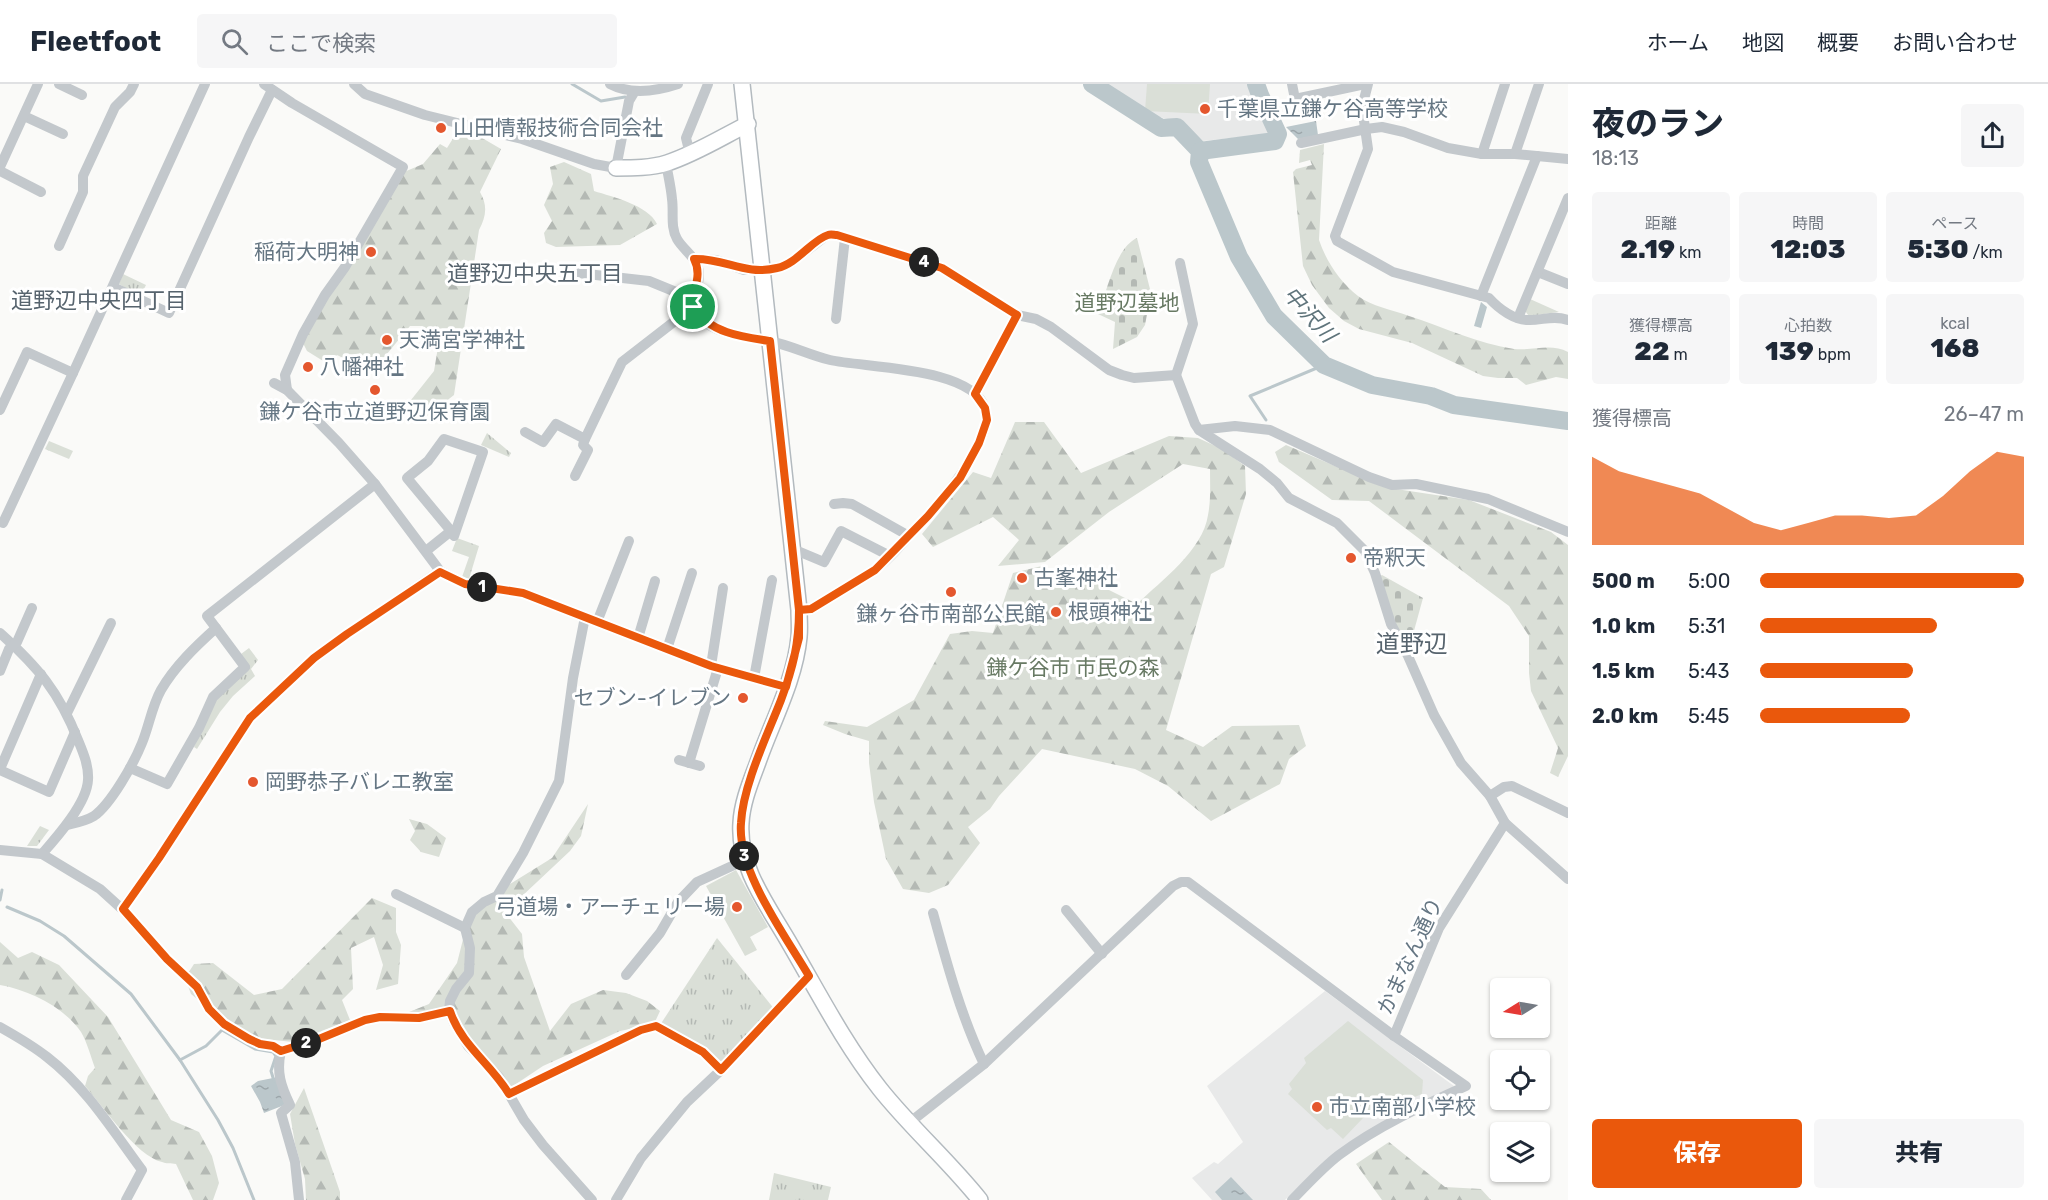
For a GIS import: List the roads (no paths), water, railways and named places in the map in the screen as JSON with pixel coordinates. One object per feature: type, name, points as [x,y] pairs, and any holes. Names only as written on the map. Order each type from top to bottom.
[{"type":"street","points":[[38,84],[3,154],[0,169],[41,192]]},
{"type":"street","points":[[59,84],[82,95]]},
{"type":"street","points":[[59,246],[84,192],[83,176],[115,107],[130,92],[134,84]]},
{"type":"street","points":[[3,523],[205,84]]},
{"type":"street","points":[[354,84],[365,94],[425,115],[522,139],[594,164],[616,168],[640,168],[666,163],[748,124]]},
{"type":"street","points":[[610,84],[635,91],[663,89],[678,84]]},
{"type":"street","points":[[690,153],[686,138],[708,84]]},
{"type":"street","points":[[742,84],[799,610],[799,638],[786,687],[748,789],[741,822],[742,851],[754,882],[851,1050],[909,1124],[980,1200]]},
{"type":"street","points":[[1292,84],[1295,99],[1367,84],[1362,107],[1368,149],[1335,236],[1337,241],[1393,272],[1489,298],[1498,309],[1518,318],[1528,321],[1561,317],[1568,320]]},
{"type":"street","points":[[1482,154],[1505,84]]},
{"type":"street","points":[[1515,154],[1539,84]]},
{"type":"street","points":[[113,286],[169,313],[249,137],[268,87],[403,167],[303,334],[285,375],[287,390]]},
{"type":"street","points":[[616,168],[629,101],[635,91]]},
{"type":"street","points":[[24,116],[63,134]]},
{"type":"street","points":[[1301,143],[1382,127],[1404,132],[1448,148],[1482,154],[1515,154],[1568,159]]},
{"type":"street","points":[[1481,296],[1537,156]]},
{"type":"street","points":[[666,163],[672,200],[672,228],[685,250],[694,259],[699,274],[693,303],[700,318],[716,329],[743,337],[770,341],[831,360],[938,375],[958,383],[975,394],[985,408],[987,420],[979,443],[960,478],[909,536],[875,570],[811,609],[799,610]]},
{"type":"street","points":[[1518,318],[1568,198]]},
{"type":"street","points":[[694,259],[716,260],[744,270],[779,268],[792,262],[827,235],[837,235],[942,268],[1017,315],[1036,319],[1051,327],[1109,370],[1134,378],[1176,375]]},
{"type":"street","points":[[836,319],[845,238]]},
{"type":"street","points":[[1180,263],[1193,324],[1176,375],[1195,424],[1199,430],[1260,469],[1277,483],[1289,498],[1337,523],[1365,551],[1375,573],[1391,624],[1434,715],[1461,763],[1490,796],[1505,823],[1568,879]]},
{"type":"street","points":[[1538,272],[1568,284]]},
{"type":"street","points":[[578,273],[649,281],[693,303]]},
{"type":"street","points":[[575,476],[588,450],[583,445],[585,439],[622,362],[693,303]]},
{"type":"street","points":[[975,394],[1017,315]]},
{"type":"street","points":[[0,410],[27,352],[73,373]]},
{"type":"street","points":[[274,383],[287,390],[339,443],[375,484],[440,572],[465,584],[517,592],[714,667],[786,687]]},
{"type":"street","points":[[525,432],[542,445],[556,424],[585,439]]},
{"type":"street","points":[[1199,430],[1235,426],[1270,430],[1377,480],[1392,485],[1416,484],[1488,499],[1568,532]]},
{"type":"street","points":[[444,439],[483,452],[454,536],[451,531],[407,478],[428,461],[444,439]]},
{"type":"street","points":[[130,768],[167,784],[213,697],[245,667],[207,616],[375,484]]},
{"type":"street","points":[[834,504],[843,502],[852,504],[909,536]]},
{"type":"street","points":[[426,551],[451,531]]},
{"type":"street","points":[[793,549],[824,562],[841,531],[890,556]]},
{"type":"street","points":[[597,622],[629,542]]},
{"type":"street","points":[[123,909],[250,718],[314,658],[440,572]]},
{"type":"street","points":[[667,649],[692,573]]},
{"type":"street","points":[[754,678],[772,580]]},
{"type":"street","points":[[638,638],[655,581]]},
{"type":"street","points":[[689,763],[714,667],[723,588]]},
{"type":"street","points":[[0,671],[9,649],[14,645],[32,608]]},
{"type":"street","points":[[585,617],[573,678],[559,781],[523,853],[497,896],[484,902],[472,912],[465,928],[470,948],[469,973],[450,1001],[450,1011],[454,1023],[468,1046],[499,1077],[524,1120],[592,1200]]},
{"type":"street","points":[[67,713],[112,628]]},
{"type":"street","points":[[67,825],[93,816],[105,806],[130,768],[142,744],[160,692],[179,665],[216,628]]},
{"type":"street","points":[[0,633],[50,684],[67,713],[86,759],[88,781],[84,795],[67,825],[42,854]]},
{"type":"street","points":[[41,674],[0,770],[49,792],[75,732]]},
{"type":"street","points":[[1490,796],[1504,787],[1512,786],[1568,813]]},
{"type":"street","name":"かまなん通り","points":[[1292,1200],[1338,1156],[1373,1132],[1404,1114],[1466,1086],[1394,1036],[1439,928],[1505,823]]},
{"type":"street","points":[[0,850],[42,854],[100,889],[123,909],[167,959],[197,987],[209,1009],[224,1024],[260,1044],[273,1046],[281,1051],[319,1039],[365,1020],[380,1017],[419,1018],[450,1011]]},
{"type":"street","points":[[626,975],[660,933],[678,902],[697,882],[745,860]]},
{"type":"street","points":[[909,1124],[984,1064],[1173,886],[1181,882],[1188,882],[1394,1036]]},
{"type":"street","points":[[396,894],[465,928]]},
{"type":"street","points":[[1066,910],[1102,954]]},
{"type":"street","points":[[933,912],[968,1027],[984,1064]]},
{"type":"street","points":[[616,1200],[641,1158],[687,1102],[721,1070],[809,976]]},
{"type":"street","points":[[509,1094],[641,1030],[656,1026],[703,1052],[721,1070]]},
{"type":"street","points":[[0,1027],[48,1057],[73,1081],[142,1170],[126,1200]]},
{"type":"street","points":[[281,1051],[278,1065],[280,1083],[290,1105],[280,1113],[295,1162],[299,1200]]},
{"type":"water","points":[[1316,121],[1318,135],[1298,139],[1286,127]]},
{"type":"water","points":[[1481,302],[1487,307],[1481,328],[1474,326]]},
{"type":"water","points":[[278,1077],[287,1104],[264,1113],[251,1086],[258,1081]]},
{"type":"water","points":[[1231,1177],[1253,1200],[1222,1200],[1215,1192]]},
{"type":"waterway","name":"中沢川","points":[[572,84],[601,101],[625,97]]},
{"type":"waterway","name":"中沢川","points":[[1092,84],[1161,128],[1177,127],[1200,151],[1199,162],[1239,257],[1274,316],[1324,365],[1372,385],[1431,396],[1454,405],[1568,421]]},
{"type":"waterway","points":[[1200,151],[1275,141],[1278,134],[1256,84]]},
{"type":"waterway","points":[[1266,420],[1250,396],[1324,365]]},
{"type":"waterway","points":[[0,900],[2,890]]},
{"type":"waterway","points":[[7,907],[40,921],[64,936],[131,994],[180,1060],[218,1120],[233,1148],[254,1200]]},
{"type":"waterway","points":[[180,1060],[206,1046],[222,1030],[255,1049],[273,1052],[276,1056],[271,1071],[274,1081]]},
{"type":"place","name":"千葉県立鎌ケ谷高等学校","points":[[1205,109]]},
{"type":"place","name":"山田情報技術合同会社","points":[[441,128]]},
{"type":"place","name":"稲荷大明神","points":[[371,252]]},
{"type":"place","name":"天満宮学神社","points":[[387,340]]},
{"type":"place","name":"八幡神社","points":[[308,367]]},
{"type":"place","name":"鎌ケ谷市立道野辺保育園","points":[[375,390]]},
{"type":"place","name":"帝釈天","points":[[1351,558]]},
{"type":"place","name":"古峯神社","points":[[1022,578]]},
{"type":"place","name":"鎌ヶ谷市南部公民館","points":[[951,592]]},
{"type":"place","name":"根頭神社","points":[[1056,612]]},
{"type":"place","name":"セブン-イレブン","points":[[743,698]]},
{"type":"place","name":"岡野恭子バレエ教室","points":[[253,782]]},
{"type":"place","name":"弓道場・アーチェリー場","points":[[737,907]]},
{"type":"place","name":"市立南部小学校","points":[[1317,1107]]},
{"type":"district","name":"道野辺中央五丁目","points":[[535,273]]},
{"type":"district","name":"道野辺中央四丁目","points":[[99,300]]},
{"type":"district","name":"道野辺","points":[[1412,644]]},
{"type":"park label","name":"道野辺墓地","points":[[1127,303]]},
{"type":"park label","name":"鎌ケ谷市 市民の森","points":[[1073,668]]}]
